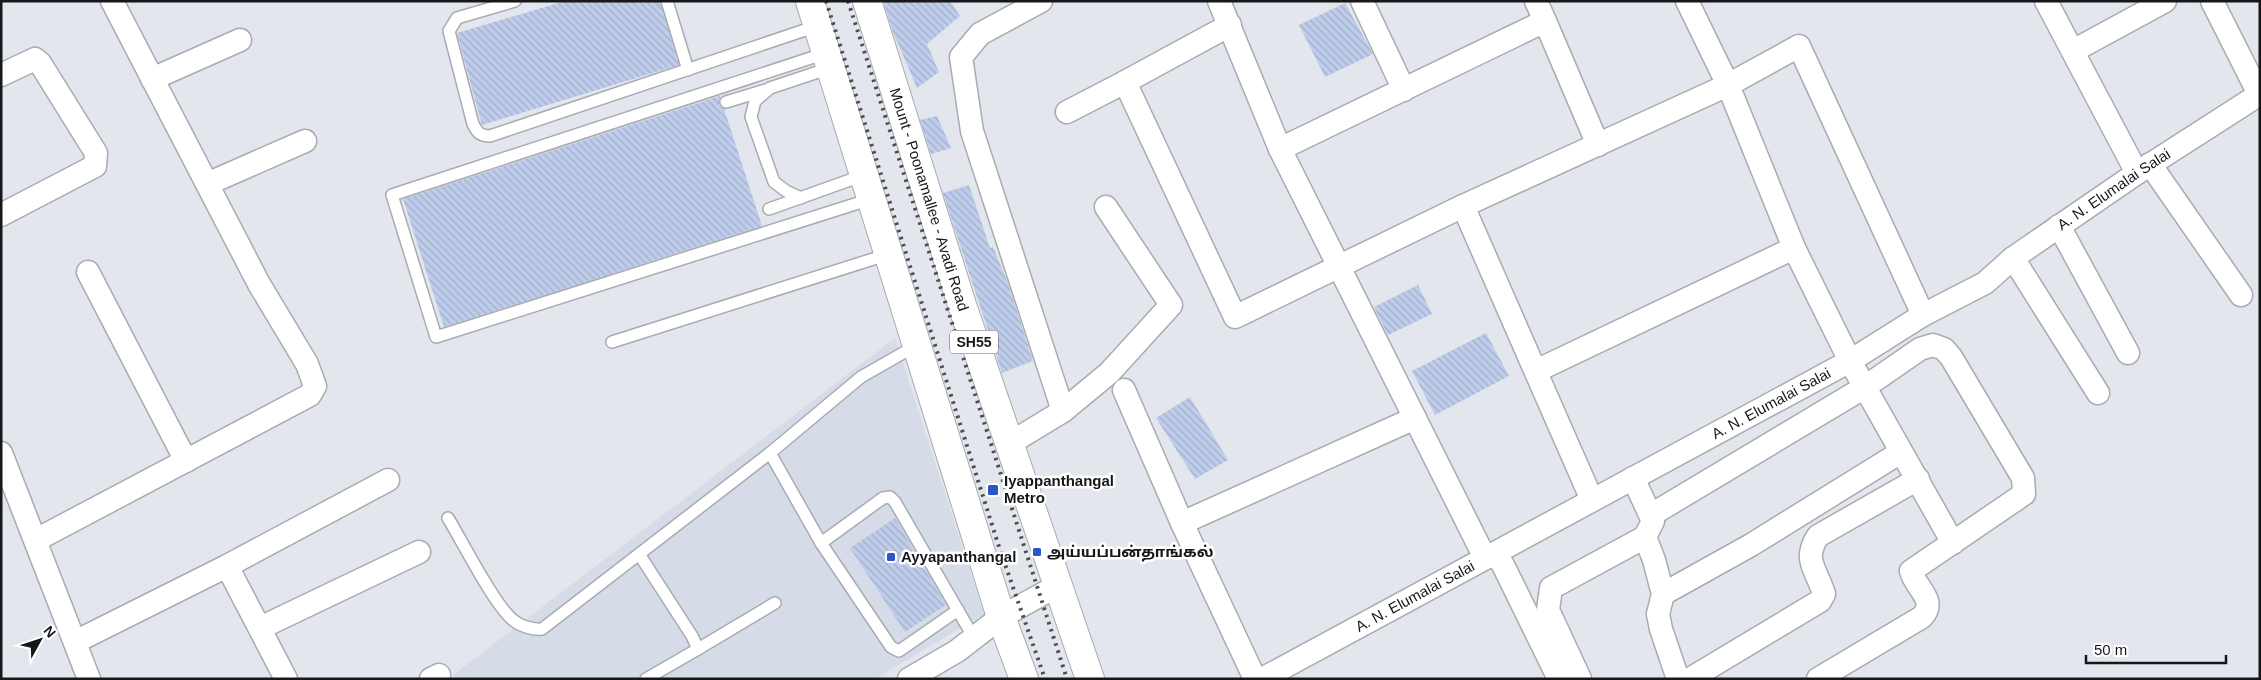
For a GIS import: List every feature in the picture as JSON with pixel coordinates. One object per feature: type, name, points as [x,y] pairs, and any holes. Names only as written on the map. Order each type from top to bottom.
[{"type":"main road","name":"Mount - Poonamallee - Avadi Road","points":[[867,1],[962,306],[1090,679]]},
{"type":"main road","points":[[813,13],[1002,617],[1024,679]]},
{"type":"street","points":[[36,540],[310,395],[315,386],[307,364],[259,284],[112,1]]},
{"type":"street","points":[[1041,1],[994,24],[980,34],[961,57],[972,131],[1063,411]]},
{"type":"street","points":[[1219,1],[1280,149],[1415,418],[1490,556],[1503,565],[1563,678]]},
{"type":"street","points":[[1362,1],[1404,90]]},
{"type":"street","points":[[1688,1],[1728,85],[1794,248],[1850,361],[1953,543]]},
{"type":"street","points":[[2046,1],[2073,51],[2143,168],[2241,295]]},
{"type":"street","points":[[2073,51],[2165,1]]},
{"type":"street","points":[[2212,1],[2259,95]]},
{"type":"street","points":[[1280,149],[1404,90],[1540,11],[1598,145]]},
{"type":"street","points":[[1067,112],[1230,25]]},
{"type":"street","points":[[152,79],[240,40]]},
{"type":"street","points":[[1125,82],[1235,317],[1463,206],[1728,85],[1799,46],[1923,316]]},
{"type":"street","points":[[1,75],[35,59],[40,63],[96,153],[95,166],[1,215]]},
{"type":"street","name":"A. N. Elumalai Salai","points":[[1262,679],[1850,361],[1923,316],[1985,283],[2013,258],[2143,168],[2259,95]]},
{"type":"street","points":[[207,184],[305,141]]},
{"type":"street","points":[[1463,206],[1592,500]]},
{"type":"street","points":[[1009,444],[1063,411],[1109,373],[1171,304],[1106,207]]},
{"type":"street","points":[[2060,226],[2128,353]]},
{"type":"street","points":[[1536,371],[1794,248]]},
{"type":"street","points":[[2013,258],[2098,393]]},
{"type":"street","points":[[88,272],[186,461]]},
{"type":"street","points":[[1651,515],[1865,387],[1920,349],[1933,345],[1944,349],[1951,357],[2023,478],[2024,494],[2018,500],[1911,571],[1928,600],[1926,612],[1922,617],[1818,679]]},
{"type":"street","points":[[1124,390],[1182,523],[1255,679]]},
{"type":"street","points":[[1182,523],[1415,418]]},
{"type":"street","points":[[1662,594],[1751,545],[1901,452]]},
{"type":"street","points":[[1,453],[89,679]]},
{"type":"street","points":[[1563,678],[1548,610],[1551,588],[1645,537],[1653,521],[1633,478]]},
{"type":"street","points":[[1690,679],[1820,602],[1824,594],[1811,562],[1810,552],[1818,536],[1918,479]]},
{"type":"street","points":[[75,642],[228,566],[388,480]]},
{"type":"street","points":[[1645,537],[1654,560],[1662,594],[1658,614],[1661,629],[1678,679]]},
{"type":"street","points":[[260,628],[419,552]]},
{"type":"street","points":[[228,566],[286,679]]},
{"type":"street","points":[[909,679],[957,651],[1002,617],[1057,586]]},
{"type":"lane","points":[[515,1],[456,18],[448,31],[472,124],[477,132],[483,136],[490,136],[688,70],[813,13]]},
{"type":"lane","points":[[667,1],[688,70]]},
{"type":"lane","points":[[726,102],[785,83],[828,60]]},
{"type":"lane","points":[[828,60],[392,196],[436,337],[868,187]]},
{"type":"lane","points":[[770,88],[756,101],[751,117],[774,182],[786,191],[801,198]]},
{"type":"lane","points":[[769,210],[821,192],[868,187]]},
{"type":"lane","points":[[612,342],[888,254]]},
{"type":"lane","points":[[448,518],[497,600],[512,620],[534,630],[542,629],[770,453],[861,377],[916,344]]},
{"type":"lane","points":[[770,453],[822,543],[891,647],[899,650],[958,610]]},
{"type":"lane","points":[[822,543],[883,498],[890,497],[895,502],[974,638]]},
{"type":"lane","points":[[639,554],[692,636],[698,649]]},
{"type":"lane","points":[[646,679],[775,603]]},
{"type":"shaded area","points":[[895,338],[984,614],[875,679],[454,679],[453,675]]},
{"type":"building","points":[[565,1],[660,1],[679,65],[482,125],[457,33]]},
{"type":"building","points":[[883,1],[950,1],[960,16],[927,44],[939,72],[917,88],[893,32]]},
{"type":"building","points":[[1345,3],[1373,54],[1325,77],[1299,25]]},
{"type":"building","points":[[720,96],[719,105],[724,109],[762,226],[444,327],[403,199]]},
{"type":"building","points":[[937,116],[951,148],[931,154],[920,120]]},
{"type":"building","points":[[969,185],[990,248],[993,247],[1008,283],[1033,361],[1002,373],[943,193]]},
{"type":"building","points":[[1418,285],[1432,314],[1388,335],[1374,307]]},
{"type":"building","points":[[1486,333],[1509,376],[1435,415],[1412,371]]},
{"type":"building","points":[[1190,397],[1228,460],[1195,479],[1156,418]]},
{"type":"building","points":[[895,518],[946,605],[905,632],[850,548]]},
{"type":"railway","points":[[826,1],[1000,550],[1045,679]]},
{"type":"railway","points":[[848,1],[1067,679]]},
{"type":"place","name":"Iyappanthangal Metro","points":[[993,490]]},
{"type":"place","name":"அய்யப்பன்தாங்கல்","points":[[1037,552]]},
{"type":"place","name":"Ayyapanthangal","points":[[891,557]]}]
